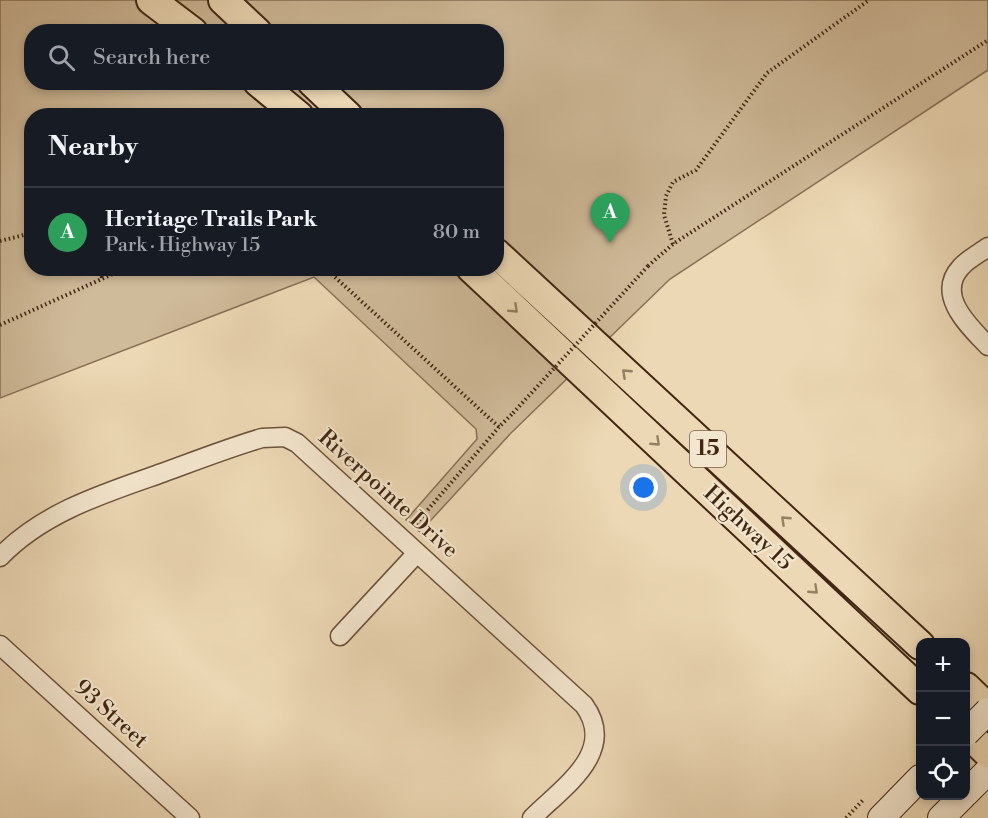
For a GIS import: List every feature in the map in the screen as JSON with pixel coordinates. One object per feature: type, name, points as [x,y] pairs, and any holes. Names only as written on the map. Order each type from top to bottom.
[{"type":"main road","points":[[151,0],[182,24]]},
{"type":"main road","points":[[223,0],[248,24]]},
{"type":"main road","points":[[268,90],[289,108]]},
{"type":"main road","points":[[320,90],[340,108]]},
{"type":"main road","name":"Highway 15","points":[[504,260],[916,640]]},
{"type":"main road","name":"Highway 15","points":[[480,276],[916,685]]},
{"type":"main road","points":[[970,691],[988,709],[970,728]]},
{"type":"main road","points":[[970,736],[988,753]]},
{"type":"main road","points":[[970,789],[988,771]]},
{"type":"main road","points":[[881,818],[916,783]]},
{"type":"main road","points":[[941,818],[959,800]]},
{"type":"street","points":[[988,247],[961,267],[953,282],[953,299],[960,317],[988,346]]},
{"type":"street","name":"Riverpointe Drive","points":[[0,557],[31,531],[75,506],[244,443],[275,436],[285,437],[308,452],[584,705],[593,718],[596,744],[588,760],[532,818]]},
{"type":"street","points":[[340,636],[417,553]]},
{"type":"street","name":"93 Street","points":[[0,645],[190,818]]},
{"type":"path","points":[[673,244],[664,215],[666,196],[673,182],[696,170],[723,129],[768,73],[869,0]]},
{"type":"path","points":[[402,539],[499,427],[648,266],[673,244],[988,40]]},
{"type":"path","points":[[0,241],[24,234]]},
{"type":"path","points":[[0,325],[109,276]]},
{"type":"path","points":[[334,276],[499,427]]},
{"type":"shaded area","points":[[0,0],[988,0],[988,70],[670,279],[511,433],[420,532],[406,520],[477,439],[476,429],[314,277],[0,398]]},
{"type":"place","name":"Heritage Trails Park","points":[[610,243]]}]
